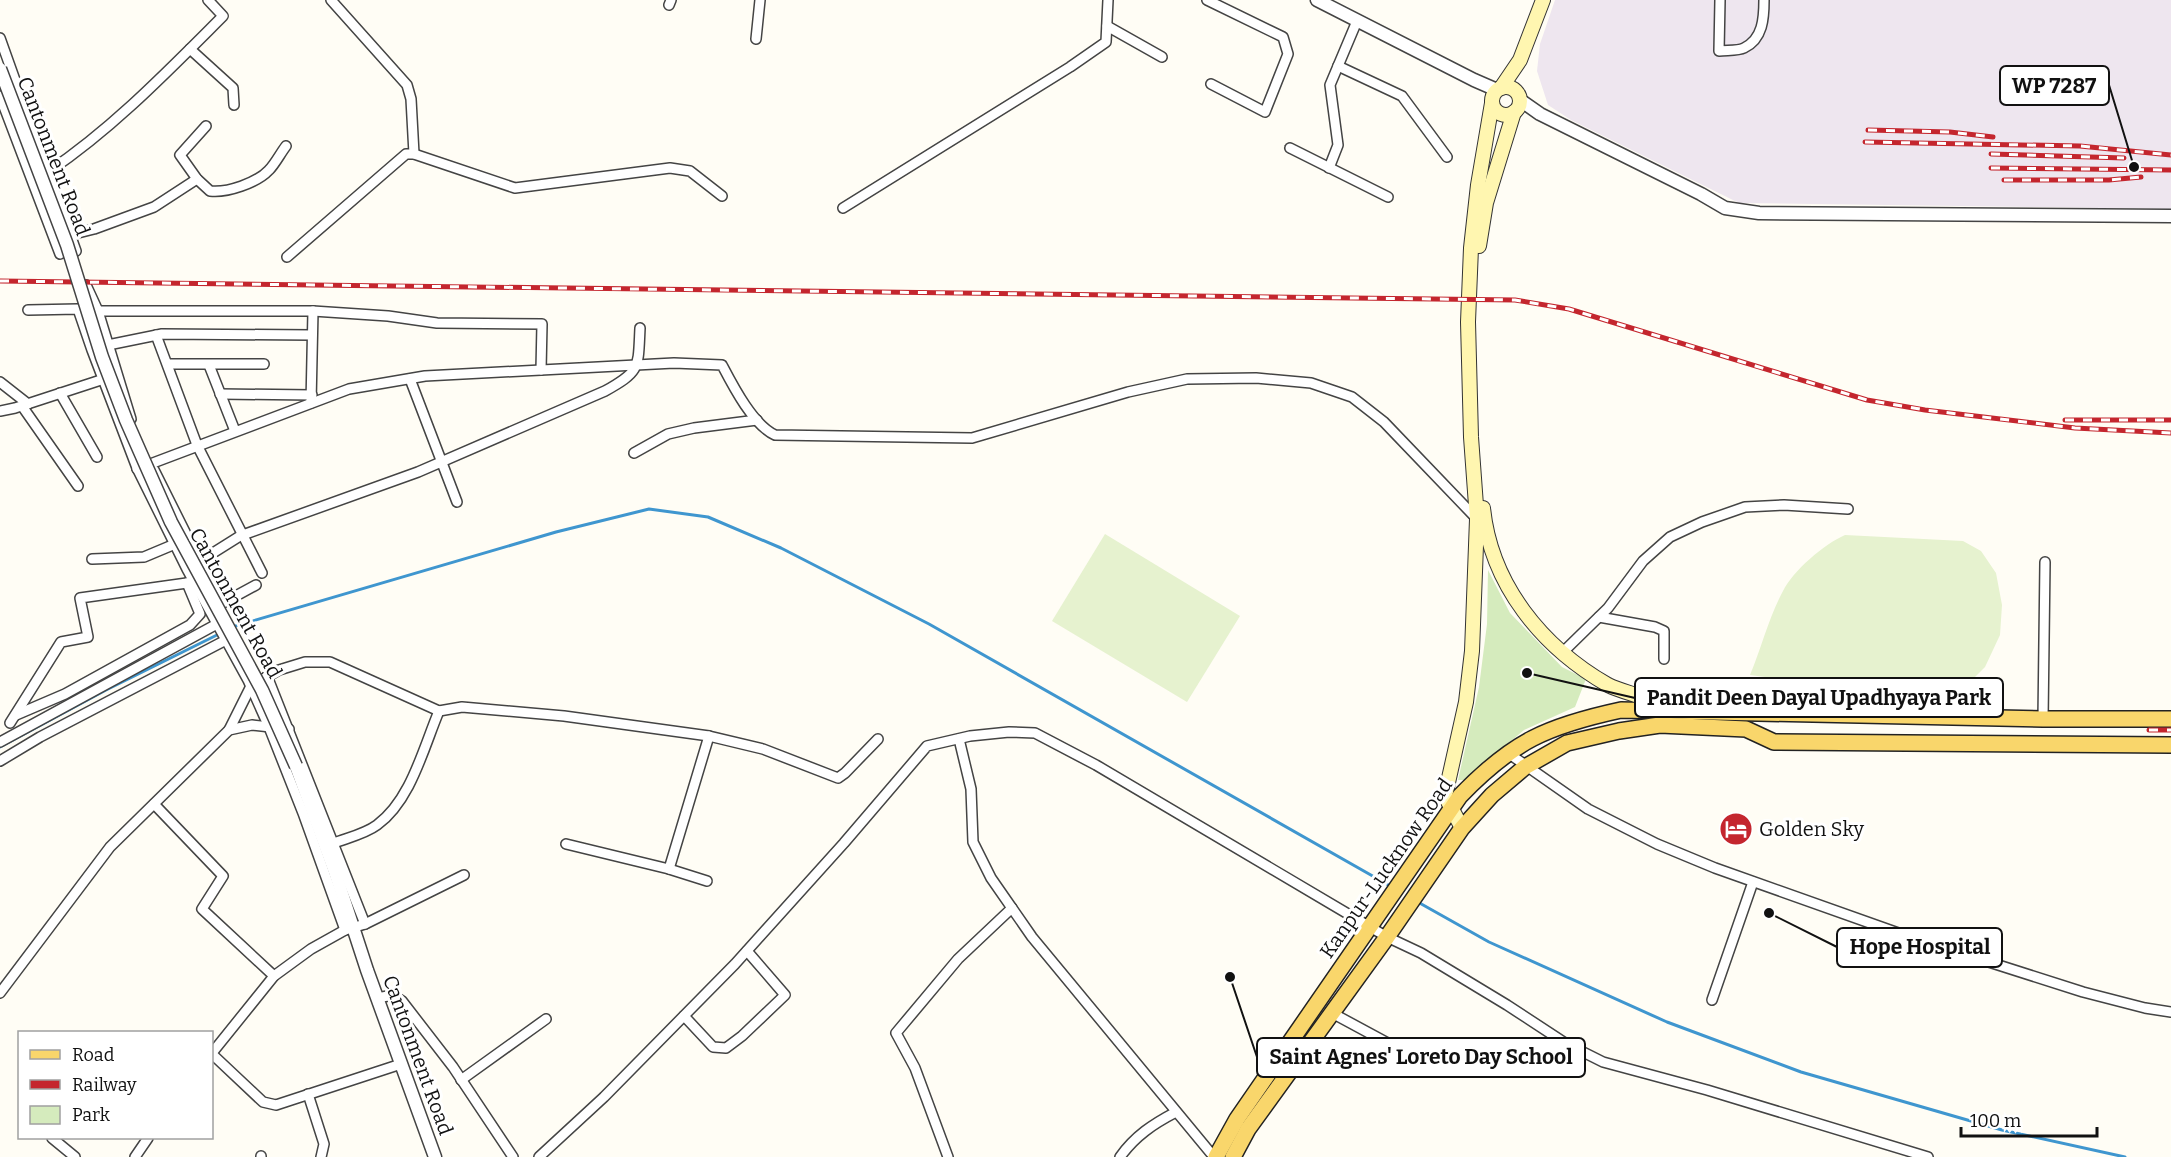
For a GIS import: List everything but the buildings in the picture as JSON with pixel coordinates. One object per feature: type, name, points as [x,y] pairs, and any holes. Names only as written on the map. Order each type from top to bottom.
[{"type":"main road","points":[[1462,828],[1445,796],[1466,702],[1472,651],[1477,519],[1471,437],[1468,322],[1473,220],[1496,95],[1520,60],[1543,0]]},
{"type":"main road","points":[[1520,60],[1517,104],[1486,203],[1479,245],[1475,330],[1481,484],[1485,523],[1496,565],[1514,599],[1533,626],[1570,660],[1610,686],[1647,699],[1667,711]]},
{"type":"main road","points":[[1496,95],[1512,88],[1517,104]]},
{"type":"main road","points":[[1496,95],[1497,111],[1501,113],[1505,114],[1517,104]]},
{"type":"main road","name":"Kanpur-Lucknow Road","points":[[1215,1157],[1237,1119],[1460,796],[1484,771],[1508,753],[1545,731],[1579,719],[1621,710],[2043,719],[2171,719]]},
{"type":"main road","points":[[1757,734],[1759,714]]},
{"type":"main road","name":"Kanpur-Lucknow Road","points":[[1233,1157],[1248,1129],[1387,937],[1462,828],[1492,795],[1526,767],[1567,743],[1619,730],[1660,725],[1746,729],[1774,742],[2171,745]]},
{"type":"street","points":[[48,172],[109,126],[223,16],[208,0]]},
{"type":"street","points":[[331,0],[407,85],[411,99],[414,154]]},
{"type":"street","points":[[756,39],[760,0]]},
{"type":"street","points":[[843,208],[1070,68],[1106,42],[1108,0]]},
{"type":"street","points":[[1207,0],[1283,37],[1288,54],[1265,112],[1211,84]]},
{"type":"street","points":[[1317,0],[1474,80],[1496,95]]},
{"type":"street","points":[[1720,0],[1719,51],[1744,48],[1757,37],[1764,21],[1764,0]]},
{"type":"street","points":[[1329,168],[1338,145],[1330,85],[1357,21]]},
{"type":"street","points":[[1107,26],[1162,57]]},
{"type":"street","points":[[0,39],[76,250]]},
{"type":"street","points":[[190,49],[233,88],[234,105]]},
{"type":"street","points":[[1338,66],[1402,96],[1447,157]]},
{"type":"street","name":"Cantonment Road","points":[[0,69],[67,245],[102,357],[126,420],[171,522],[262,690],[296,766],[435,1157]]},
{"type":"street","points":[[0,96],[60,254]]},
{"type":"street","points":[[1517,104],[1725,208],[1759,213],[2171,216]]},
{"type":"street","points":[[206,126],[180,154],[197,179],[210,191],[230,191],[266,173],[286,146]]},
{"type":"street","points":[[1290,148],[1388,197]]},
{"type":"street","points":[[287,257],[406,154],[414,154],[516,188],[670,168],[690,171],[722,196]]},
{"type":"street","points":[[70,235],[94,229],[154,207],[197,179]]},
{"type":"street","points":[[86,285],[98,311],[132,423],[221,604],[256,585]]},
{"type":"street","points":[[28,310],[78,309],[137,469],[187,569],[200,614],[190,625],[65,694],[13,719],[61,642],[88,637],[80,598],[190,583]]},
{"type":"street","points":[[98,311],[313,311],[388,316],[437,323],[542,324],[541,370]]},
{"type":"street","points":[[312,399],[313,311]]},
{"type":"street","points":[[187,569],[243,535],[418,472],[605,392],[628,378],[638,365],[640,328]]},
{"type":"street","points":[[91,349],[156,335],[312,335]]},
{"type":"street","points":[[156,335],[197,445],[262,573]]},
{"type":"street","points":[[137,469],[312,399],[349,389],[410,379],[674,363],[722,365],[764,430],[774,435],[972,438],[1128,392],[1187,379],[1256,378],[1311,383],[1352,397],[1384,422],[1477,519]]},
{"type":"street","points":[[168,364],[264,364]]},
{"type":"street","points":[[209,365],[235,431]]},
{"type":"street","points":[[0,411],[118,375]]},
{"type":"street","points":[[410,379],[457,502]]},
{"type":"street","points":[[0,382],[25,405],[78,486]]},
{"type":"street","points":[[60,393],[97,457]]},
{"type":"street","points":[[220,394],[312,399]]},
{"type":"street","points":[[634,453],[668,434],[694,428],[757,420]]},
{"type":"street","points":[[1562,653],[1608,608],[1643,561],[1670,537],[1702,522],[1745,507],[1784,505],[1848,509]]},
{"type":"street","points":[[92,560],[144,557],[175,544]]},
{"type":"street","points":[[2043,719],[2045,562]]},
{"type":"street","points":[[190,583],[217,624],[250,686],[354,927]]},
{"type":"street","points":[[1599,617],[1655,627],[1664,631],[1664,659]]},
{"type":"street","points":[[0,742],[217,624]]},
{"type":"street","points":[[0,761],[40,737],[226,640]]},
{"type":"street","points":[[0,993],[110,847],[229,730],[250,686],[279,670],[304,662],[330,662],[439,711],[462,707],[553,715],[709,736],[763,749],[838,778],[878,739]]},
{"type":"street","points":[[267,676],[334,843],[354,927]]},
{"type":"street","points":[[334,843],[375,827],[390,814],[411,780],[439,711]]},
{"type":"street","points":[[229,730],[247,725],[289,729]]},
{"type":"street","points":[[538,1157],[604,1097],[747,951],[927,746],[1009,732],[1035,733],[1096,765],[1387,937],[1421,952],[1565,1043],[1603,1062],[1707,1090],[1928,1157]]},
{"type":"street","points":[[669,869],[709,736]]},
{"type":"street","points":[[959,739],[971,789],[973,842],[991,878],[1039,946],[1215,1157]]},
{"type":"street","points":[[1508,753],[1588,810],[1657,844],[1753,882],[1901,934],[2083,992],[2145,1008],[2171,1012]]},
{"type":"street","points":[[154,804],[223,876],[202,909],[274,976]]},
{"type":"street","points":[[566,844],[669,869],[707,881]]},
{"type":"street","points":[[213,1052],[274,976],[311,949],[464,875]]},
{"type":"street","points":[[1712,1000],[1753,882]]},
{"type":"street","points":[[948,1157],[915,1068],[896,1033],[958,959],[1011,908]]},
{"type":"street","points":[[684,1016],[713,1047],[726,1048],[785,995],[747,951]]},
{"type":"street","points":[[377,998],[393,995],[402,1001],[461,1080],[513,1157]]},
{"type":"street","points":[[1332,1013],[1408,1054],[1428,1062]]},
{"type":"street","points":[[461,1080],[546,1019]]},
{"type":"street","points":[[213,1054],[263,1102],[276,1105],[401,1064]]},
{"type":"street","points":[[308,1094],[324,1144],[321,1157]]},
{"type":"street","points":[[1120,1157],[1131,1142],[1148,1127],[1176,1112]]},
{"type":"street","points":[[54,1139],[75,1157]]},
{"type":"street","points":[[135,1157],[147,1139]]},
{"type":"shaded area","points":[[1555,0],[2171,0],[2171,209],[1739,203],[1571,120],[1548,105],[1537,71],[1540,44]]},
{"type":"green space","points":[[1105,534],[1240,616],[1187,702],[1052,621]]},
{"type":"green space","points":[[1845,535],[1963,541],[1981,551],[1996,573],[2002,605],[2000,635],[1985,667],[1968,684],[1950,690],[1928,691],[1810,683],[1750,675],[1773,611],[1788,583],[1810,559]]},
{"type":"green space","points":[[1488,570],[1510,613],[1562,667],[1586,679],[1575,707],[1524,730],[1465,780],[1458,780],[1479,687],[1487,624]]},
{"type":"waterway","points":[[232,627],[556,532],[649,509],[708,517],[781,548],[929,624],[1392,887]]},
{"type":"waterway","points":[[0,747],[106,690],[221,633]]},
{"type":"waterway","points":[[1416,901],[1489,942],[1667,1022],[1801,1072],[2002,1130],[2125,1157]]},
{"type":"railway","points":[[1868,130],[1950,132],[1993,137]]},
{"type":"railway","points":[[1865,142],[2080,146],[2171,155]]},
{"type":"railway","points":[[1991,154],[2124,158]]},
{"type":"railway","points":[[1991,168],[2171,170]]},
{"type":"railway","points":[[2004,180],[2109,180],[2141,177]]},
{"type":"railway","points":[[0,281],[1515,300],[1569,309],[1867,400],[1925,410],[2075,428],[2171,433]]},
{"type":"railway","points":[[2065,420],[2171,420]]},
{"type":"railway","points":[[2149,730],[2171,730]]},
{"type":"place","name":"WP 7287","points":[[2134,167]]},
{"type":"place","name":"Pandit Deen Dayal Upadhyaya Park","points":[[1527,673]]},
{"type":"place","name":"Golden Sky","points":[[1736,829]]},
{"type":"place","name":"Hope Hospital","points":[[1769,913]]},
{"type":"place","name":"Saint Agnes' Loreto Day School","points":[[1230,977]]}]
